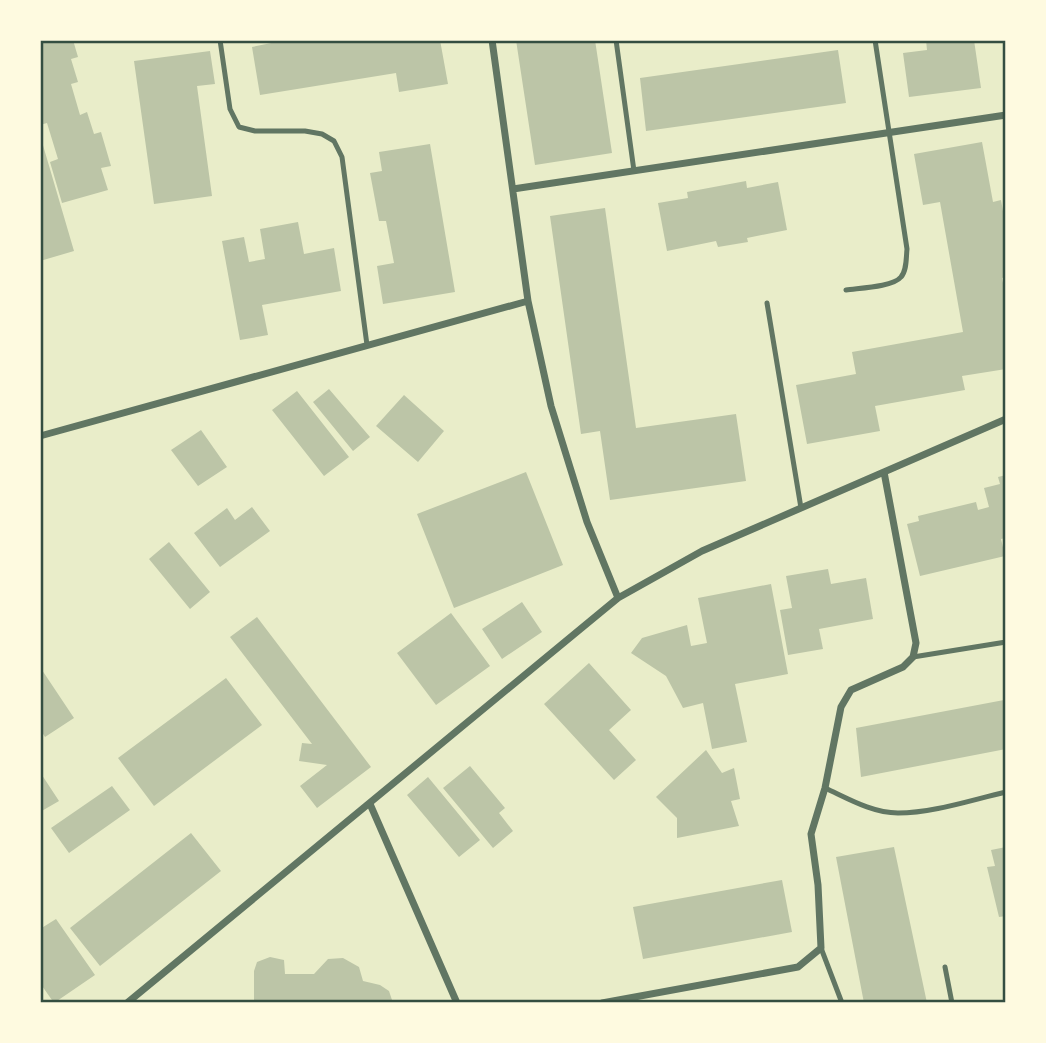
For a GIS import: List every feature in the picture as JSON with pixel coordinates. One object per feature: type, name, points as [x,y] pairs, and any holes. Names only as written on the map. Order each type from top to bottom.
[{"type":"street","points":[[492,40],[528,301],[551,407],[587,522],[618,598]]},
{"type":"street","points":[[513,189],[1006,116]]},
{"type":"street","points":[[40,436],[528,301]]},
{"type":"street","points":[[127,1003],[618,598],[702,551],[1006,419]]},
{"type":"street","points":[[602,1003],[632,1000],[798,967],[821,948],[818,885],[811,834],[825,788],[841,707],[851,690],[903,667],[913,657],[916,643],[884,472]]},
{"type":"street","points":[[370,804],[457,1003]]},
{"type":"lane","points":[[220,40],[230,109],[239,127],[255,131],[305,131],[322,134],[334,141],[342,157],[367,345]]},
{"type":"lane","points":[[616,40],[634,171]]},
{"type":"lane","points":[[846,290],[893,283],[901,277],[906,266],[906,249],[875,40]]},
{"type":"lane","points":[[767,303],[801,508]]},
{"type":"lane","points":[[913,657],[1006,642]]},
{"type":"lane","points":[[825,788],[856,802],[897,813],[947,806],[1006,792]]},
{"type":"lane","points":[[821,948],[842,1003]]},
{"type":"lane","points":[[945,967],[952,1003]]},
{"type":"building","points":[[40,40],[73,40],[78,57],[71,59],[78,82],[71,84],[80,115],[87,112],[94,134],[101,132],[111,166],[101,168],[108,190],[62,203],[50,162],[58,159],[47,123],[40,125]]},
{"type":"building","points":[[286,40],[440,40],[448,84],[399,92],[396,73],[260,95],[252,47]]},
{"type":"building","points":[[516,40],[595,40],[612,153],[535,165]]},
{"type":"building","points":[[926,40],[974,40],[981,88],[909,97],[903,53],[927,50]]},
{"type":"building","points":[[838,50],[846,103],[646,131],[640,78]]},
{"type":"building","points":[[210,51],[215,84],[197,86],[212,196],[154,204],[134,61]]},
{"type":"building","points":[[40,135],[74,251],[40,261]]},
{"type":"building","points":[[982,142],[993,202],[1001,200],[1006,228],[1006,277],[1002,278],[1006,298],[1006,369],[962,376],[965,390],[875,406],[880,431],[807,444],[796,385],[856,374],[852,352],[963,332],[940,202],[923,205],[914,154]]},
{"type":"building","points":[[430,144],[455,292],[383,304],[377,266],[394,263],[386,221],[379,221],[370,173],[382,171],[379,152]]},
{"type":"building","points":[[746,181],[747,188],[778,182],[787,230],[747,238],[748,242],[718,247],[716,241],[667,251],[658,203],[688,198],[687,192]]},
{"type":"building","points":[[605,208],[636,428],[736,414],[746,481],[610,500],[600,431],[581,434],[550,216]]},
{"type":"building","points":[[298,222],[304,254],[334,248],[341,291],[262,305],[268,335],[240,340],[222,241],[244,237],[249,262],[265,259],[260,229]]},
{"type":"building","points":[[329,389],[370,437],[353,451],[313,402]]},
{"type":"building","points":[[297,391],[349,457],[324,476],[272,410]]},
{"type":"building","points":[[404,395],[444,431],[418,462],[376,426]]},
{"type":"building","points":[[201,430],[227,467],[198,486],[171,450]]},
{"type":"building","points":[[526,472],[563,565],[454,608],[417,514]]},
{"type":"building","points":[[1006,475],[1006,538],[1001,539],[1005,556],[920,576],[907,524],[919,521],[918,516],[976,502],[978,510],[989,507],[984,488],[1000,484],[998,477]]},
{"type":"building","points":[[252,507],[270,531],[220,567],[194,533],[227,508],[235,520]]},
{"type":"building","points":[[169,542],[210,592],[190,609],[149,559]]},
{"type":"building","points":[[828,569],[831,584],[866,578],[873,619],[819,629],[823,649],[788,655],[780,610],[792,608],[786,576]]},
{"type":"building","points":[[771,584],[788,674],[735,684],[747,742],[712,749],[703,703],[683,708],[666,676],[631,653],[642,638],[687,625],[691,646],[707,643],[698,598]]},
{"type":"building","points":[[522,602],[542,632],[502,659],[482,629]]},
{"type":"building","points":[[451,613],[490,666],[436,705],[397,653]]},
{"type":"building","points":[[257,617],[371,767],[317,808],[300,786],[327,765],[299,761],[302,743],[312,744],[230,637]]},
{"type":"building","points":[[589,663],[631,710],[609,730],[636,760],[614,780],[544,704]]},
{"type":"building","points":[[42,670],[74,718],[45,737],[40,729]]},
{"type":"building","points":[[226,678],[262,725],[154,806],[118,758]]},
{"type":"building","points":[[1004,700],[1006,749],[861,777],[856,728]]},
{"type":"building","points":[[706,750],[722,773],[734,768],[740,799],[731,801],[739,826],[677,838],[677,818],[656,797]]},
{"type":"building","points":[[470,766],[505,808],[499,813],[513,831],[493,848],[443,788]]},
{"type":"building","points":[[40,772],[59,801],[40,812]]},
{"type":"building","points":[[428,777],[480,840],[459,857],[407,795]]},
{"type":"building","points":[[112,786],[130,810],[69,853],[51,828]]},
{"type":"building","points":[[191,833],[221,871],[100,966],[70,928]]},
{"type":"building","points":[[894,847],[927,1003],[864,1003],[836,857]]},
{"type":"building","points":[[1006,847],[1006,916],[999,917],[987,867],[995,866],[991,850]]},
{"type":"building","points":[[782,880],[792,932],[643,959],[633,907]]},
{"type":"building","points":[[56,919],[95,975],[54,1003],[40,983],[40,929]]},
{"type":"building","points":[[270,957],[284,960],[285,974],[314,974],[328,959],[343,958],[359,967],[363,981],[380,985],[389,991],[393,1003],[254,1003],[254,971],[257,962]]}]
